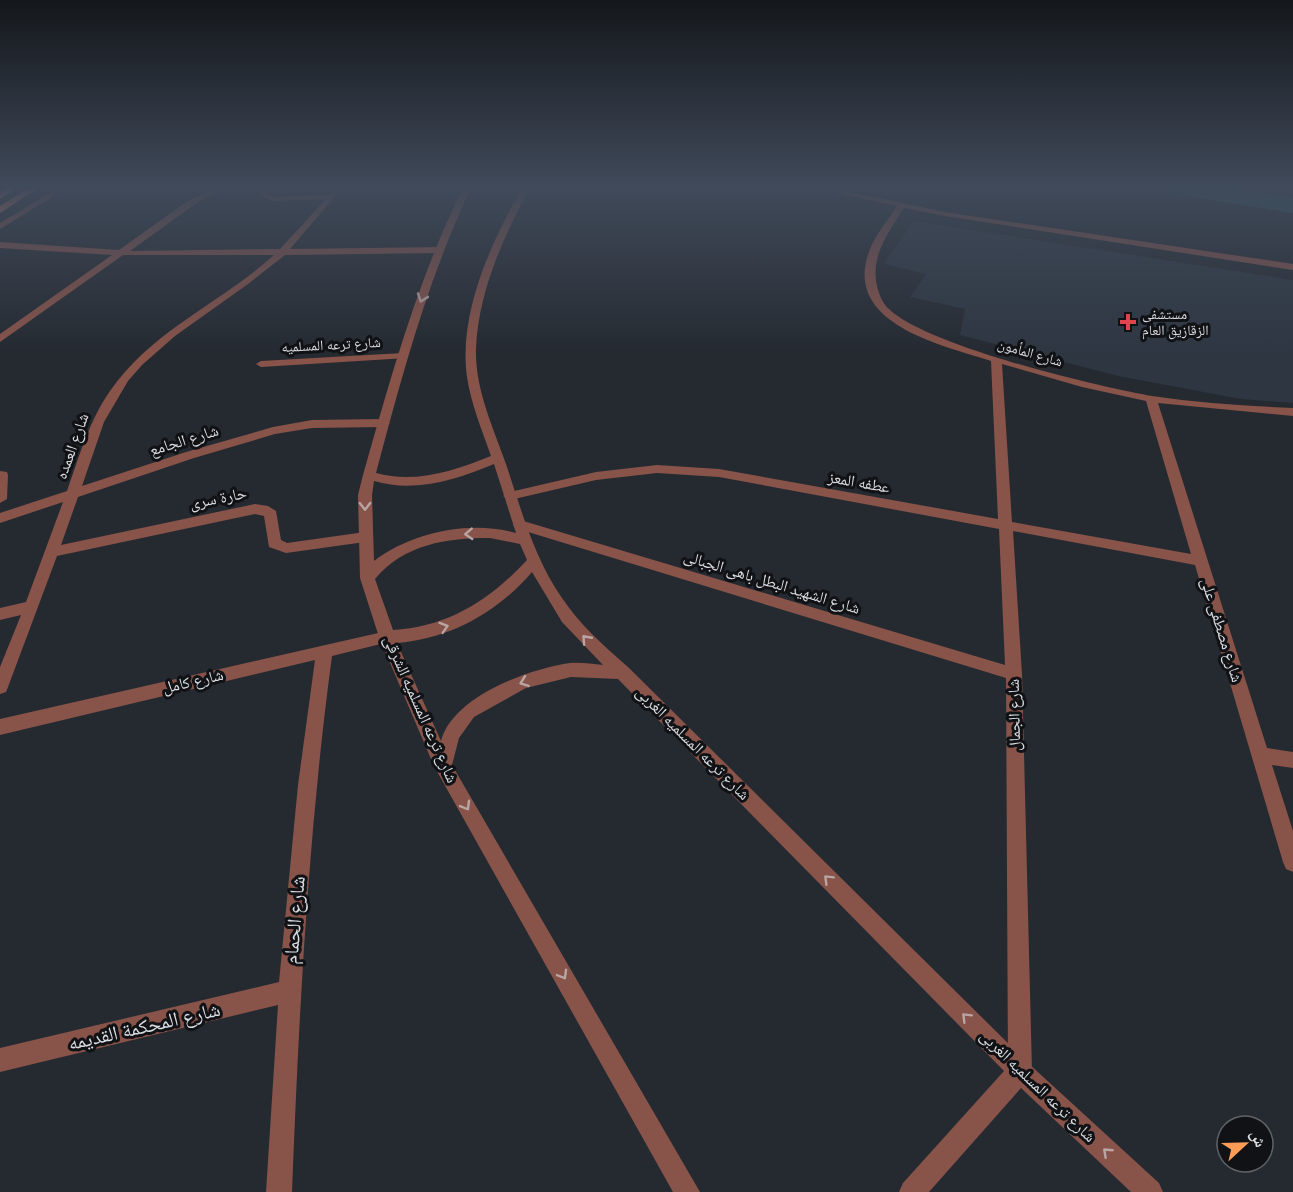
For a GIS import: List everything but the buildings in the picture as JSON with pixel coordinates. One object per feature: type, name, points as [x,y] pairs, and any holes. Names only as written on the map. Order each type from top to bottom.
[{"type":"street","points":[[0,339],[135,242]]},
{"type":"street","name":"شارع العمده","points":[[0,687],[73,494],[94,427],[107,402],[124,379],[168,337],[264,269],[293,242]]},
{"type":"street","name":"شارع ترعه المسلميه الشرقى","points":[[442,242],[403,356],[369,475],[365,495],[367,578],[387,637],[443,766],[687,1192]]},
{"type":"street","name":"شارع ترعه المسلميه الغربى","points":[[501,242],[478,305],[471,349],[471,374],[476,400],[534,561],[548,589],[567,617],[591,645],[622,672],[1020,1071],[1150,1192]]},
{"type":"street","name":"شارع المأمون","points":[[879,242],[869,261],[872,286],[886,313],[910,330],[996,359],[1096,387],[1151,399],[1293,412]]},
{"type":"street","points":[[1133,242],[1293,267]]},
{"type":"street","points":[[0,245],[117,254],[438,250]]},
{"type":"street","name":"شارع ترعه المسلميه","points":[[261,364],[403,356]]},
{"type":"street","name":"شارع الجمال","points":[[996,359],[1014,674],[1020,1071]]},
{"type":"street","name":"شارع مصطفى على","points":[[1151,399],[1293,862]]},
{"type":"street","name":"شارع الجامع","points":[[0,518],[190,454],[273,431],[312,424],[384,423]]},
{"type":"street","points":[[369,475],[400,482],[435,479],[468,471],[498,458]]},
{"type":"street","name":"عطفه المعز","points":[[510,496],[596,476],[668,470],[719,473],[1201,561]]},
{"type":"street","points":[[0,500],[2,475]]},
{"type":"street","name":"حارة سرى","points":[[51,552],[255,509],[262,509],[271,514],[273,543],[286,548],[365,537]]},
{"type":"street","name":"شارع الشهيد البطل باهى الجبالى","points":[[367,578],[374,568],[389,556],[417,543],[454,535],[523,533],[1014,674]]},
{"type":"street","name":"شارع كامل","points":[[0,727],[325,650],[387,637],[403,637],[456,623],[488,607],[515,585],[534,561]]},
{"type":"street","points":[[0,614],[31,606]]},
{"type":"street","name":"شارع الحمام","points":[[279,1192],[288,991],[312,737],[325,650]]},
{"type":"street","points":[[443,766],[451,735],[468,712],[522,682],[571,670],[622,672]]},
{"type":"street","points":[[1260,755],[1293,760]]},
{"type":"street","name":"شارع المحكمة القديمه","points":[[0,1060],[288,991]]},
{"type":"street","points":[[912,1192],[1020,1071]]},
{"type":"shaded area","name":"مستشفى الزقازيق العام","points":[[900,242],[1047,242],[1293,280],[1293,403],[1241,399],[1118,376],[960,335],[965,309],[910,297],[926,274],[884,264]]},
{"type":"place","name":"مستشفى الزقازيق العام","points":[[1128,322]]}]
